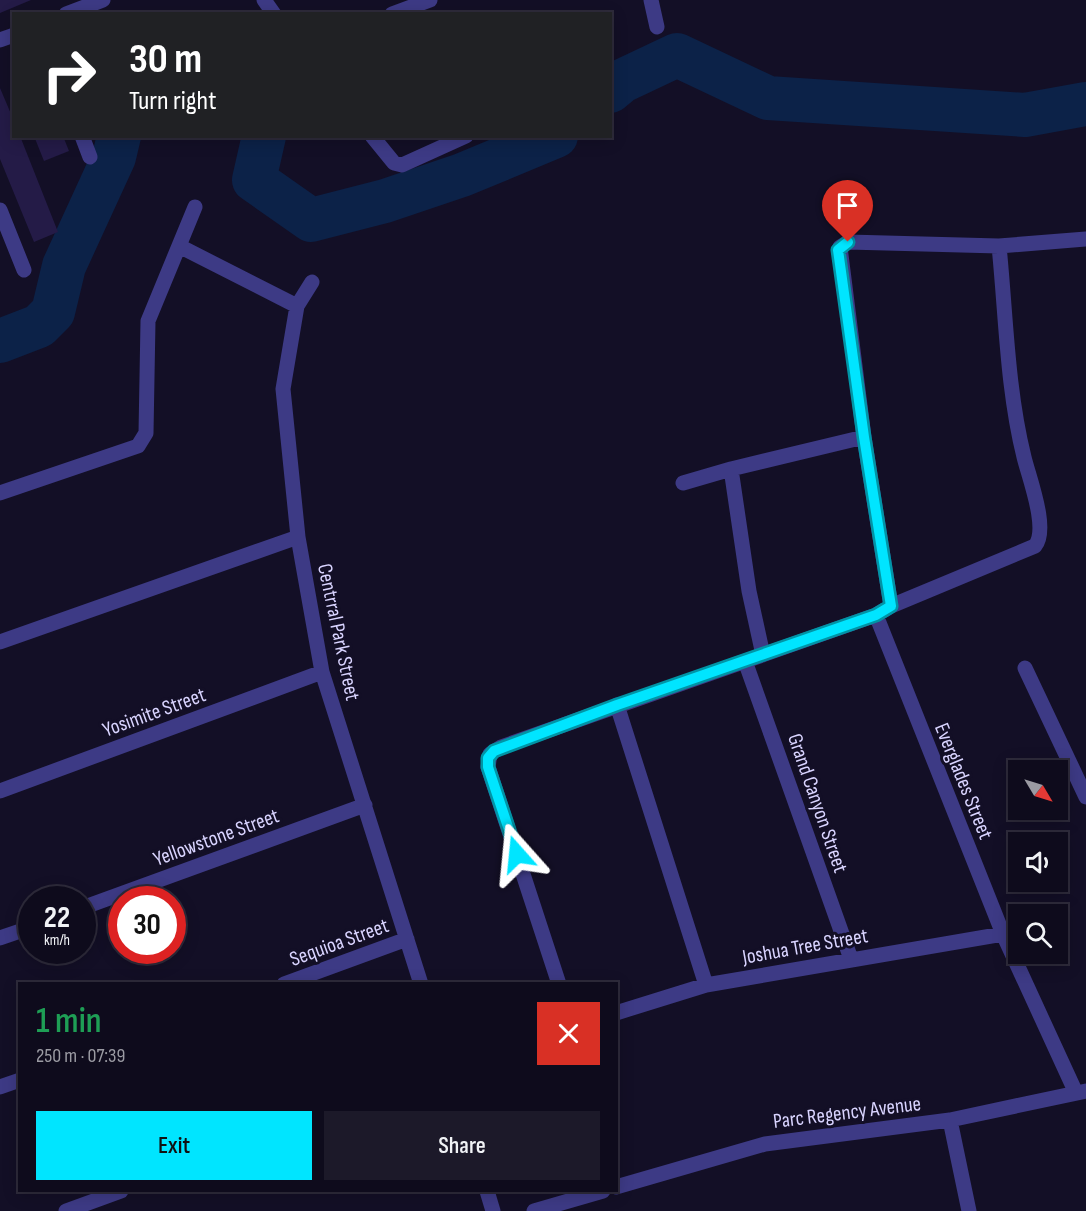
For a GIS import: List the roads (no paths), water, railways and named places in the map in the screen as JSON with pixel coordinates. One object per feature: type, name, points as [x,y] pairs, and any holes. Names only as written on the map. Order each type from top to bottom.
[{"type":"street","points":[[68,8],[103,0]]},
{"type":"street","points":[[397,12],[430,0]]},
{"type":"street","points":[[651,0],[657,27]]},
{"type":"street","points":[[83,138],[90,157]]},
{"type":"street","points":[[374,138],[394,163],[402,165],[462,138]]},
{"type":"street","points":[[0,493],[138,446],[143,440],[146,433],[148,321],[195,207]]},
{"type":"street","points":[[0,210],[24,270]]},
{"type":"street","points":[[891,606],[864,437],[840,247],[848,242],[999,246],[1086,239]]},
{"type":"street","points":[[179,246],[297,306]]},
{"type":"street","points":[[558,982],[488,767],[488,758],[501,747],[876,615],[891,606],[1035,546],[1039,542],[1040,523],[1017,430],[999,246]]},
{"type":"street","name":"Centrral Park Street","points":[[312,282],[297,306],[283,389],[298,537],[322,672],[420,982]]},
{"type":"street","points":[[683,483],[864,437]]},
{"type":"street","points":[[731,469],[749,591],[762,655]]},
{"type":"street","points":[[0,642],[298,537]]},
{"type":"street","name":"Everglades Street","points":[[876,615],[1003,934],[1081,1092]]},
{"type":"street","name":"Grand Canyon Street","points":[[746,661],[851,959]]},
{"type":"street","points":[[1025,668],[1086,797]]},
{"type":"street","name":"Yosimite Street","points":[[0,791],[322,672]]},
{"type":"street","points":[[617,705],[706,986]]},
{"type":"street","name":"Yellowstone Street","points":[[96,903],[364,805]]},
{"type":"street","points":[[0,938],[18,932]]},
{"type":"street","name":"Joshua Tree Street","points":[[618,1012],[706,986],[1003,934]]},
{"type":"street","name":"Sequioa Street","points":[[289,982],[407,939]]},
{"type":"street","points":[[0,1087],[18,1081]]},
{"type":"street","name":"Parc Regency Avenue","points":[[618,1186],[765,1144],[950,1120],[1081,1092]]},
{"type":"street","points":[[950,1120],[969,1211]]},
{"type":"street","points":[[66,1211],[118,1192]]},
{"type":"street","points":[[487,1192],[493,1211]]},
{"type":"street","points":[[534,1211],[600,1192]]},
{"type":"waterway","points":[[612,89],[622,81],[677,55],[768,98],[1025,115],[1086,104]]},
{"type":"waterway","points":[[0,341],[39,326],[53,312],[64,266],[114,157],[119,138]]},
{"type":"waterway","points":[[264,138],[254,180],[311,220],[385,201],[462,175],[551,138]]}]
